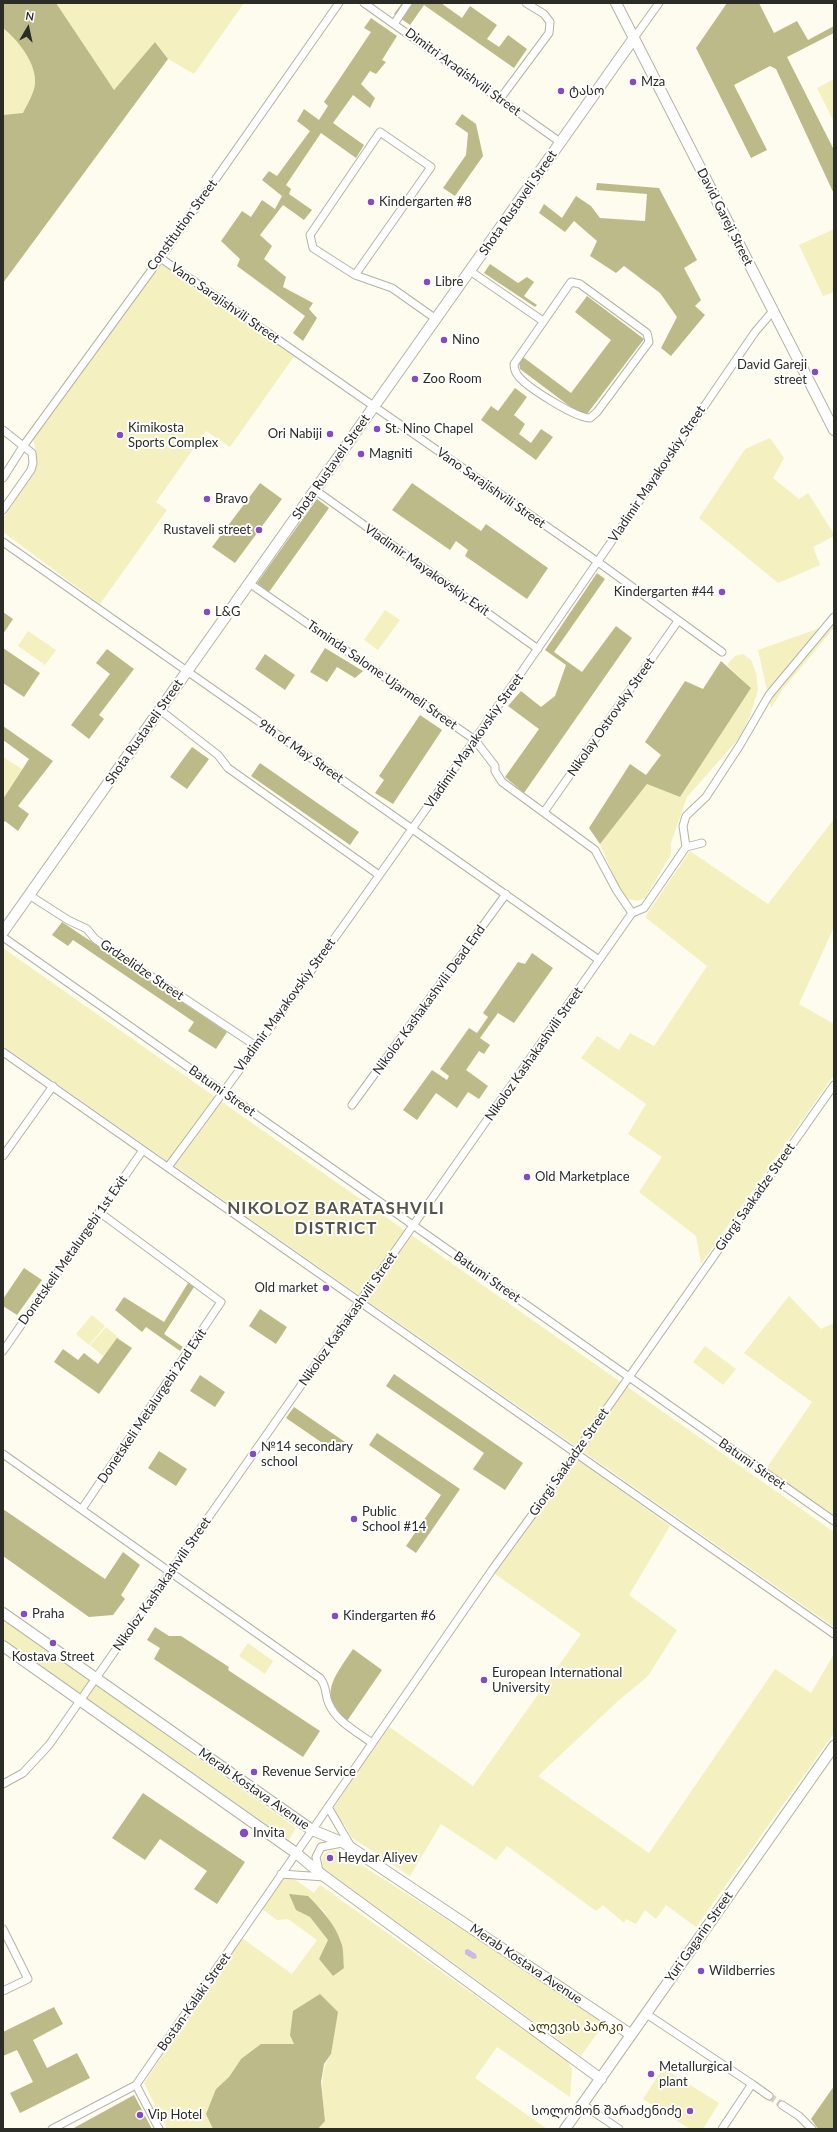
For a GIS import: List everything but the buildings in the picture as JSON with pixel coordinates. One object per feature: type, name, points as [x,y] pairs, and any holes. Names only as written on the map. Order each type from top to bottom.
[{"type":"street","name":"Constitution Street","points":[[3,478],[24,445],[339,3]]},
{"type":"street","name":"Dimitri Araqishvili Street","points":[[364,3],[560,142]]},
{"type":"street","points":[[394,24],[408,3]]},
{"type":"street","points":[[500,99],[549,32],[550,22],[544,14],[526,3]]},
{"type":"street","name":"David Gareji Street","points":[[616,3],[832,424]]},
{"type":"street","name":"Shota Rustaveli Street","points":[[3,932],[659,3]]},
{"type":"street","points":[[355,275],[431,167],[380,132],[310,235],[313,248],[355,275],[392,288],[436,319]]},
{"type":"street","name":"Vano Sarajishvili Street","points":[[159,257],[598,562],[722,652]]},
{"type":"street","points":[[470,271],[543,321]]},
{"type":"street","points":[[571,282],[580,284],[647,333],[649,342],[596,412],[590,418],[583,418],[575,415],[520,378],[514,368],[514,364],[543,321],[571,282]]},
{"type":"street","name":"Vladimir Mayakovskiy Street","points":[[168,1167],[475,740],[755,332],[773,311]]},
{"type":"street","points":[[3,430],[24,445],[32,453],[33,463],[3,510]]},
{"type":"street","name":"Vladimir Mayakovskiy Exit","points":[[315,490],[538,649]]},
{"type":"street","name":"9th of May Street","points":[[3,542],[599,960]]},
{"type":"street","name":"Tsminda Salome Ujarmeli Street","points":[[249,583],[475,740],[495,766],[495,771],[502,782],[596,850],[617,891],[632,913]]},
{"type":"street","points":[[702,843],[686,847],[683,826],[686,816],[706,797],[740,745],[769,695],[834,617]]},
{"type":"street","name":"Nikolay Ostrovsky Street","points":[[544,812],[678,621]]},
{"type":"street","points":[[160,710],[218,755],[228,768],[379,875]]},
{"type":"street","name":"Nikoloz Kashakashvili Street","points":[[3,1784],[23,1773],[49,1744],[414,1226],[632,913],[644,908],[686,847]]},
{"type":"street","name":"Nikoloz Kashakashvili Dead End","points":[[352,1105],[506,894]]},
{"type":"street","name":"Grdzelidze Street","points":[[29,895],[68,920],[87,929],[95,939],[256,1046]]},
{"type":"street","name":"Batumi Street","points":[[3,936],[834,1521]]},
{"type":"street","points":[[3,1052],[834,1634]]},
{"type":"street","name":"Giorgi Saakadze Street","points":[[305,1840],[492,1570],[576,1453],[834,1085]]},
{"type":"street","points":[[3,1156],[53,1086]]},
{"type":"street","name":"Donetskeli Metalurgebi 1st Exit","points":[[3,1351],[143,1150]]},
{"type":"street","name":"Donetskeli Metalurgebi 2nd Exit","points":[[82,1509],[221,1302],[100,1212]]},
{"type":"street","points":[[3,1454],[171,1571],[320,1678],[326,1685],[328,1702],[334,1714],[372,1743]]},
{"type":"street","name":"Merab Kostava Avenue","points":[[3,1613],[312,1830],[348,1845],[630,2034]]},
{"type":"street","points":[[3,1646],[296,1853],[323,1875],[601,2079]]},
{"type":"street","name":"Yuri Gagarin Street","points":[[565,2129],[601,2079],[630,2034],[834,1746]]},
{"type":"street","points":[[323,1875],[316,1857],[321,1847],[348,1845],[328,1807]]},
{"type":"street","name":"Bostan-Kalaki Street","points":[[52,2129],[136,2085],[305,1840]]},
{"type":"street","points":[[281,1874],[323,1875]]},
{"type":"street","points":[[3,1929],[28,1979],[3,1991]]},
{"type":"street","points":[[645,2013],[769,2096]]},
{"type":"street","points":[[722,2129],[752,2084]]},
{"type":"street","points":[[136,2085],[159,2129]]},
{"type":"street","points":[[582,2104],[619,2129]]},
{"type":"street","points":[[782,2105],[799,2116],[812,2129]]},
{"type":"green space","points":[[56,3],[244,3],[194,74],[168,59],[155,42],[114,90]]},
{"type":"green space","points":[[3,28],[15,39],[25,53],[30,61],[35,76],[33,91],[23,114],[3,115]]},
{"type":"green space","points":[[834,79],[834,122],[817,88]]},
{"type":"green space","points":[[834,229],[834,292],[823,296],[799,245]]},
{"type":"green space","name":"Kimikosta Sports Complex","points":[[161,264],[295,355],[230,447],[206,431],[156,502],[167,510],[100,604],[3,532],[3,519],[36,468],[36,452],[33,438]]},
{"type":"green space","points":[[770,438],[784,458],[773,478],[799,499],[808,493],[834,534],[834,536],[813,547],[820,565],[778,583],[699,518],[745,449]]},
{"type":"green space","points":[[385,610],[400,620],[378,650],[364,640]]},
{"type":"green space","points":[[834,623],[834,628],[783,689],[771,708],[758,650]]},
{"type":"green space","points":[[28,631],[56,650],[45,665],[18,646]]},
{"type":"green space","points":[[743,654],[751,660],[756,673],[758,690],[750,716],[741,736],[687,797],[671,843],[671,854],[645,898],[638,901],[627,899],[620,890],[600,844],[647,784],[680,797],[751,688],[727,665],[735,656]]},
{"type":"green space","points":[[3,757],[22,769],[3,799]]},
{"type":"green space","points":[[834,819],[834,927],[799,1004],[834,1024],[834,1075],[701,1264],[696,1236],[639,1192],[662,1157],[628,1134],[646,1104],[581,1058],[597,1036],[619,1050],[630,1033],[654,1046],[707,966],[645,917],[690,851],[768,904]]},
{"type":"green space","points":[[3,948],[834,1532],[834,1627],[3,1046]]},
{"type":"green space","points":[[789,1296],[821,1329],[834,1323],[834,1515],[766,1469],[812,1402],[744,1353]]},
{"type":"green space","points":[[92,1315],[105,1326],[89,1345],[76,1334]]},
{"type":"green space","points":[[106,1327],[119,1338],[103,1356],[90,1345]]},
{"type":"green space","points":[[705,1346],[736,1369],[723,1385],[693,1362]]},
{"type":"green space","points":[[578,1460],[670,1526],[629,1595],[677,1630],[648,1676],[618,1701],[538,1776],[649,1853],[775,1669],[811,1693],[834,1654],[834,1733],[696,1927],[666,1905],[656,1919],[645,1910],[636,1924],[626,1919],[624,1923],[603,1905],[596,1911],[507,1846],[496,1860],[441,1824],[410,1876],[351,1837],[346,1826],[330,1813],[388,1726],[473,1786],[581,1634],[495,1574]]},
{"type":"green space","points":[[3,1619],[296,1828],[289,1840],[3,1639]]},
{"type":"green space","points":[[248,1643],[273,1661],[265,1674],[239,1656]]},
{"type":"green space","name":"ალევის პარკი","points":[[333,1850],[344,1854],[606,2021],[581,2056],[324,1869],[322,1862],[323,1856],[326,1852]]},
{"type":"green space","points":[[286,1873],[314,1893],[320,1885],[567,2061],[572,2069],[570,2097],[497,2047],[475,2078],[547,2129],[318,2129],[325,2120],[322,2086],[324,2070],[331,2054],[294,2045],[241,2059],[229,2077],[216,2089],[213,2129],[167,2129],[144,2083],[242,1938],[292,1974],[317,1940],[288,1919],[277,1920],[262,1909]],"holes":[[[318,1906],[324,1911],[342,1943],[333,1976],[319,1959],[329,1940],[310,1916]]]},
{"type":"green space","points":[[663,2068],[719,2103],[703,2129],[690,2129],[643,2099]]},
{"type":"shaded area","points":[[3,3],[56,3],[114,90],[155,42],[168,59],[3,283],[3,115],[23,113],[32,95],[35,84],[35,76],[30,61],[25,53],[15,39],[3,28]]},
{"type":"shaded area","points":[[402,3],[441,3],[462,18],[470,6],[497,25],[487,39],[499,47],[508,35],[527,49],[514,68],[424,5],[410,25],[394,14]]},
{"type":"shaded area","points":[[727,3],[759,3],[774,33],[797,21],[808,40],[834,26],[834,33],[787,57],[834,150],[834,194],[776,69],[770,66],[734,85],[767,150],[751,158],[696,48]]},
{"type":"shaded area","points":[[371,18],[397,36],[382,60],[386,62],[376,74],[370,71],[361,84],[375,98],[370,108],[353,95],[333,123],[364,145],[356,158],[321,133],[286,185],[291,189],[289,194],[312,210],[304,220],[283,205],[260,235],[272,246],[264,259],[286,277],[283,287],[313,303],[309,309],[317,318],[303,341],[293,333],[305,316],[237,266],[240,259],[221,241],[242,211],[251,217],[262,200],[275,209],[282,196],[262,180],[269,171],[277,176],[310,131],[297,121],[304,109],[319,120],[328,106],[324,102],[371,32],[364,28]]},
{"type":"shaded area","points":[[462,114],[476,124],[483,156],[455,196],[443,188],[466,155],[468,133],[455,124]]},
{"type":"shaded area","points":[[597,183],[659,188],[697,260],[684,268],[701,300],[695,306],[705,315],[671,356],[661,348],[677,317],[660,293],[624,266],[616,273],[590,256],[597,241],[574,221],[565,232],[539,213],[544,204],[562,218],[576,196],[591,206],[600,218],[645,221],[647,194],[596,190]]},
{"type":"shaded area","points":[[490,264],[518,283],[527,277],[534,282],[524,296],[537,305],[535,307],[484,273]]},
{"type":"shaded area","points":[[587,296],[644,339],[587,414],[580,414],[520,369],[519,362],[523,357],[571,393],[611,340],[575,312]]},
{"type":"shaded area","points":[[515,388],[527,397],[514,415],[525,424],[519,434],[531,443],[541,429],[553,437],[536,460],[481,420],[491,406],[498,411]]},
{"type":"shaded area","points":[[260,483],[282,499],[235,563],[212,547]]},
{"type":"shaded area","points":[[412,483],[481,531],[486,524],[548,568],[527,599],[465,556],[468,550],[456,541],[450,550],[392,510]]},
{"type":"shaded area","points":[[317,499],[329,508],[269,592],[257,583]]},
{"type":"shaded area","points":[[597,573],[605,579],[554,652],[582,672],[616,626],[632,638],[524,793],[505,777],[539,729],[508,706],[521,691],[541,707],[555,696],[566,665],[545,650]]},
{"type":"shaded area","points":[[3,612],[13,619],[3,634]]},
{"type":"shaded area","points":[[3,648],[40,673],[24,697],[3,683]]},
{"type":"shaded area","points":[[325,648],[363,671],[355,678],[337,667],[327,682],[310,672]]},
{"type":"shaded area","points":[[107,649],[134,669],[99,715],[104,719],[89,739],[71,725],[110,674],[96,663]]},
{"type":"shaded area","points":[[265,654],[295,675],[285,690],[255,669]]},
{"type":"shaded area","points":[[721,661],[751,688],[680,797],[647,784],[600,844],[589,828],[630,764],[646,775],[661,755],[645,742],[685,681],[703,689]]},
{"type":"shaded area","points":[[420,715],[442,730],[393,804],[375,793],[384,780],[379,776]]},
{"type":"shaded area","points":[[3,726],[53,761],[18,806],[29,814],[18,831],[5,821],[3,824],[3,799],[29,759],[3,740]]},
{"type":"shaded area","points":[[192,747],[209,759],[187,789],[170,777]]},
{"type":"shaded area","points":[[260,763],[359,832],[350,845],[251,776]]},
{"type":"shaded area","points":[[62,922],[227,1032],[216,1049],[188,1031],[194,1022],[73,940],[68,946],[52,935]]},
{"type":"shaded area","points":[[532,953],[553,968],[514,1023],[498,1013],[480,1038],[490,1045],[484,1054],[479,1051],[466,1070],[488,1086],[479,1099],[468,1092],[457,1108],[436,1093],[417,1120],[403,1110],[432,1070],[447,1080],[449,1076],[440,1069],[469,1028],[477,1033],[488,1017],[483,1013],[518,962],[525,964]]},
{"type":"shaded area","points":[[24,1268],[42,1280],[17,1315],[3,1306],[3,1299]]},
{"type":"shaded area","points":[[188,1283],[194,1287],[164,1334],[183,1347],[180,1351],[146,1327],[142,1332],[115,1310],[124,1297],[164,1322]]},
{"type":"shaded area","points":[[260,1309],[287,1327],[276,1344],[249,1326]]},
{"type":"shaded area","points":[[117,1338],[132,1348],[99,1394],[54,1362],[63,1349],[78,1360],[84,1353],[98,1364]]},
{"type":"shaded area","points":[[394,1374],[523,1463],[505,1490],[473,1469],[484,1453],[386,1386]]},
{"type":"shaded area","points":[[200,1375],[225,1392],[215,1407],[190,1391]]},
{"type":"shaded area","points":[[294,1407],[345,1442],[337,1453],[286,1418]]},
{"type":"shaded area","points":[[377,1433],[460,1489],[416,1553],[406,1546],[441,1495],[369,1445]]},
{"type":"shaded area","points":[[159,1451],[187,1469],[176,1486],[148,1468]]},
{"type":"shaded area","points":[[3,1509],[105,1579],[123,1552],[140,1565],[121,1595],[125,1599],[113,1615],[89,1617],[3,1556]]},
{"type":"shaded area","points":[[155,1627],[169,1636],[181,1636],[229,1667],[228,1670],[320,1731],[303,1757],[154,1659],[160,1648],[147,1640]]},
{"type":"shaded area","points":[[353,1649],[382,1670],[347,1721],[332,1703],[331,1694],[335,1677]]},
{"type":"shaded area","points":[[143,1793],[245,1862],[217,1904],[194,1889],[207,1871],[160,1839],[145,1860],[112,1838]]},
{"type":"shaded area","points":[[289,1894],[308,1896],[323,1912],[335,1929],[342,1945],[344,1968],[333,1976],[319,1959],[328,1940],[310,1917],[296,1910]]},
{"type":"shaded area","points":[[468,1949],[476,1954],[477,1958],[473,1959],[465,1954],[465,1950]]},
{"type":"shaded area","points":[[320,1994],[338,2012],[331,2054],[324,2064],[321,2082],[325,2121],[318,2129],[213,2129],[206,2114],[216,2089],[229,2077],[241,2059],[261,2044],[294,2044],[290,2035],[293,2011]]},
{"type":"shaded area","points":[[54,2007],[63,2024],[33,2040],[47,2068],[77,2053],[90,2078],[20,2113],[10,2093],[33,2082],[17,2050],[3,2056],[3,2032]]},
{"type":"shaded area","points":[[834,2086],[834,2129],[818,2129],[811,2119]]},
{"type":"shaded area","points":[[134,2095],[152,2129],[72,2129]]},
{"type":"tunnel","points":[[769,2096],[782,2105]]},
{"type":"place","name":"Mza","points":[[633,82]]},
{"type":"place","name":"ტასო","points":[[561,91]]},
{"type":"place","name":"Kindergarten #8","points":[[371,202]]},
{"type":"place","name":"Libre","points":[[427,282]]},
{"type":"place","name":"Nino","points":[[444,340]]},
{"type":"place","name":"David Gareji street","points":[[815,372]]},
{"type":"place","name":"Zoo Room","points":[[415,379]]},
{"type":"place","name":"St. Nino Chapel","points":[[377,429]]},
{"type":"place","name":"Ori Nabiji","points":[[330,434]]},
{"type":"place","name":"Kimikosta Sports Complex","points":[[120,435]]},
{"type":"place","name":"Magniti","points":[[361,454]]},
{"type":"place","name":"Bravo","points":[[207,499]]},
{"type":"place","name":"Rustaveli street","points":[[259,530]]},
{"type":"place","name":"Kindergarten #44","points":[[722,592]]},
{"type":"place","name":"L&G","points":[[207,612]]},
{"type":"place","name":"Old Marketplace","points":[[527,1177]]},
{"type":"place","name":"Old market","points":[[326,1288]]},
{"type":"place","name":"№14 secondary school","points":[[253,1454]]},
{"type":"place","name":"Public School #14","points":[[354,1519]]},
{"type":"place","name":"Praha","points":[[24,1614]]},
{"type":"place","name":"Kindergarten #6","points":[[335,1616]]},
{"type":"place","name":"Kostava Street","points":[[53,1643]]},
{"type":"place","name":"European International University","points":[[484,1680]]},
{"type":"place","name":"Revenue Service","points":[[254,1772]]},
{"type":"place","name":"Invita","points":[[244,1833]]},
{"type":"place","name":"Heydar Aliyev","points":[[330,1858]]},
{"type":"place","name":"Wildberries","points":[[701,1971]]},
{"type":"place","name":"Metallurgical plant","points":[[651,2074]]},
{"type":"place","name":"სოლომონ შარაძენიძე","points":[[690,2111]]},
{"type":"place","name":"Vip Hotel","points":[[140,2115]]},
{"type":"district","name":"NIKOLOZ BARATASHVILI DISTRICT","points":[[336,1219]]}]
